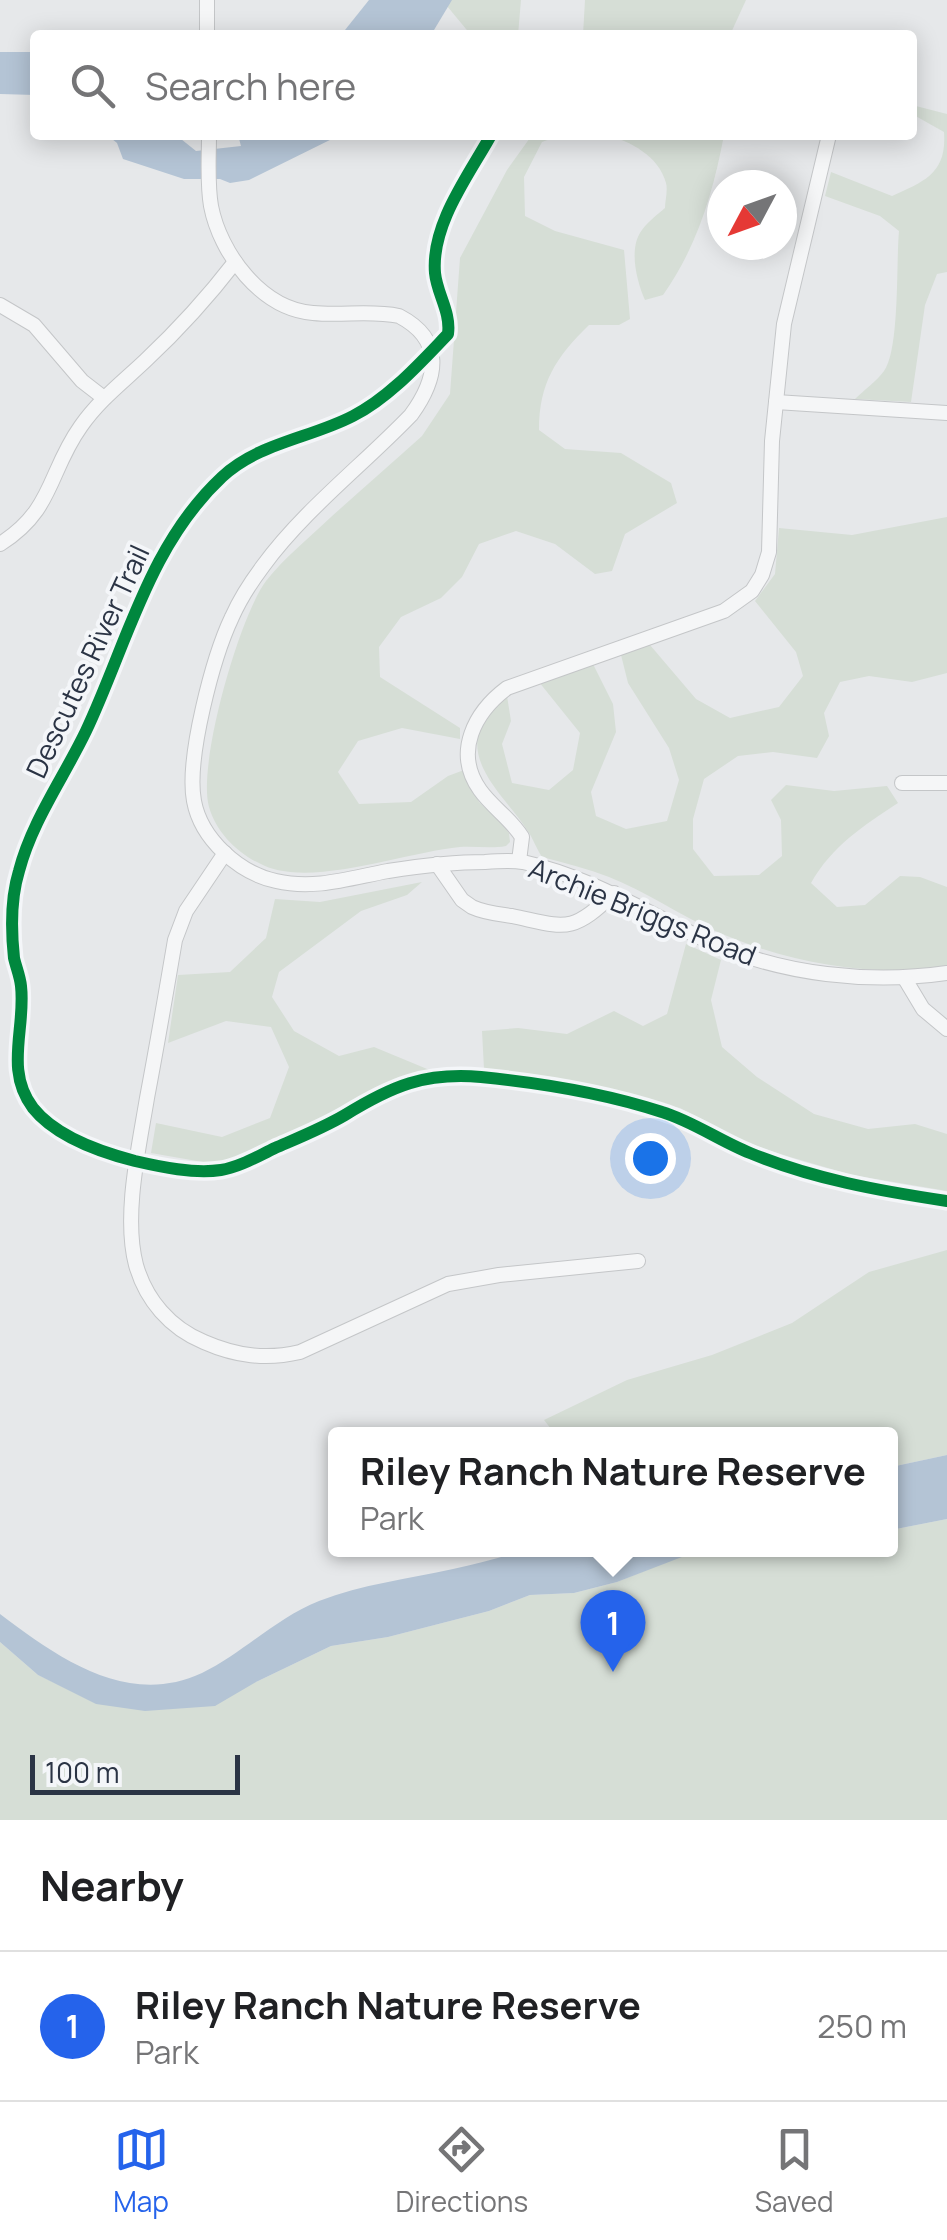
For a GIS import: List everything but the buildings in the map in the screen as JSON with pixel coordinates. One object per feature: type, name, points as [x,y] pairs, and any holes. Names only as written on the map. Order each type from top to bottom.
[{"type":"street","points":[[207,0],[207,30]]},
{"type":"street","name":"Archie Briggs Road","points":[[209,140],[214,220],[235,262],[265,292],[300,312],[399,316],[423,335],[432,351],[433,368],[423,399],[411,415],[265,563],[230,621],[210,685],[193,779],[201,825],[225,853],[265,879],[300,885],[437,864],[519,861],[614,893],[714,944],[760,959],[835,975],[905,979],[947,973]]},
{"type":"street","points":[[519,861],[522,837],[476,786],[470,772],[468,736],[473,722],[507,688],[724,611],[752,591],[762,575],[769,552],[784,324],[828,140]]},
{"type":"street","points":[[0,544],[22,531],[35,515],[49,494],[73,439],[104,398],[178,327],[235,262]]},
{"type":"street","points":[[0,305],[34,326],[82,380],[104,398]]},
{"type":"street","points":[[776,402],[947,413]]},
{"type":"street","points":[[902,783],[947,783]]},
{"type":"street","points":[[225,853],[186,911],[175,940],[136,1161],[131,1238],[141,1281],[162,1314],[187,1334],[225,1351],[277,1357],[300,1352],[448,1284],[638,1261]]},
{"type":"street","points":[[437,864],[462,900],[472,907],[550,926],[567,926],[586,918],[614,893]]},
{"type":"street","points":[[905,979],[923,1009],[947,1030]]},
{"type":"shaded area","points":[[442,0],[521,0],[518,30],[467,30]]},
{"type":"shaded area","points":[[585,0],[746,0],[732,30],[583,30]]},
{"type":"shaded area","points":[[917,106],[947,114],[947,272],[937,274],[925,305],[911,402],[855,399],[881,375],[889,360],[895,325],[899,231],[880,216],[825,196],[831,172],[892,196],[938,166],[944,132],[917,117]]},
{"type":"shaded area","points":[[528,140],[547,140],[542,142],[524,177],[525,216],[555,231],[624,250],[630,319],[619,325],[589,325],[567,348],[546,385],[539,430],[565,449],[621,453],[671,483],[677,503],[625,534],[612,571],[595,574],[555,544],[516,531],[479,544],[462,577],[441,598],[401,617],[379,647],[380,677],[460,728],[460,739],[402,728],[358,741],[338,772],[359,804],[411,802],[448,776],[464,770],[479,802],[509,833],[506,846],[438,850],[334,871],[309,873],[265,866],[246,856],[223,835],[209,807],[209,759],[233,657],[255,599],[273,572],[422,436],[450,394],[460,258],[507,170]]},
{"type":"shaded area","points":[[622,140],[723,140],[717,170],[707,170],[707,203],[685,258],[663,295],[645,300],[637,276],[637,240],[665,208],[667,192],[662,173],[642,151]]},
{"type":"shaded area","points":[[947,517],[947,673],[912,682],[869,676],[840,682],[824,713],[829,736],[817,758],[773,752],[738,756],[704,779],[693,819],[693,849],[714,876],[759,875],[782,856],[781,820],[771,800],[786,785],[834,791],[887,786],[898,803],[839,847],[811,883],[837,907],[865,905],[900,876],[920,877],[947,887],[947,967],[858,969],[798,959],[713,930],[609,877],[542,857],[481,764],[478,734],[485,718],[507,696],[511,721],[502,744],[512,783],[549,790],[573,770],[580,733],[539,682],[593,664],[613,704],[616,732],[591,792],[596,816],[626,829],[667,821],[679,780],[669,748],[628,683],[621,655],[650,645],[696,699],[730,718],[779,707],[803,676],[796,652],[755,601],[775,574],[779,528],[852,535]]},
{"type":"shaded area","points":[[422,882],[407,895],[361,911],[279,972],[272,997],[294,1031],[339,1056],[374,1047],[432,1071],[402,1079],[294,1137],[240,1157],[214,1164],[151,1153],[156,1123],[222,1137],[270,1118],[289,1067],[271,1027],[226,1021],[168,1043],[178,975],[230,972],[266,938],[275,899],[320,902]]},
{"type":"shaded area","points":[[686,944],[721,960],[711,1000],[722,1047],[757,1077],[814,1114],[868,1129],[915,1124],[947,1134],[947,1191],[852,1175],[790,1157],[747,1143],[680,1108],[484,1069],[482,1031],[518,1028],[567,1034],[614,1011],[643,1026],[667,1014]]},
{"type":"shaded area","points":[[947,1250],[947,1455],[898,1466],[898,1427],[550,1427],[544,1420],[627,1380],[712,1355],[792,1323],[869,1272]]},
{"type":"shaded area","points":[[947,1519],[947,1820],[0,1820],[0,1642],[38,1675],[66,1688],[256,1682],[331,1646],[388,1637],[489,1611],[530,1595],[574,1593],[617,1582],[679,1557],[898,1557],[898,1529]]},
{"type":"water","points":[[369,0],[452,0],[434,30],[345,30]]},
{"type":"water","points":[[0,52],[30,52],[30,95],[0,94]]},
{"type":"water","points":[[113,140],[182,140],[196,151],[241,146],[239,140],[330,140],[249,180],[230,183],[220,179],[184,179],[123,159]]},
{"type":"water","points":[[947,1455],[947,1519],[898,1529],[898,1466]]},
{"type":"water","points":[[500,1557],[682,1557],[617,1582],[574,1593],[530,1595],[489,1611],[388,1637],[331,1646],[215,1706],[145,1711],[96,1704],[38,1675],[0,1642],[0,1614],[45,1646],[94,1673],[147,1685],[174,1682],[217,1665],[319,1601],[369,1586]]},
{"type":"cycle path","name":"Descutes River Trail","points":[[488,140],[445,218],[435,255],[448,334],[379,400],[337,424],[252,456],[222,477],[197,504],[158,564],[86,731],[32,834],[16,881],[12,936],[21,986],[18,1064],[24,1094],[54,1127],[93,1148],[156,1166],[211,1171],[249,1161],[410,1083],[461,1076],[504,1079],[640,1105],[798,1170],[947,1201]]},
{"type":"place","name":"Riley Ranch Nature Reserve","points":[[613,1672]]}]
